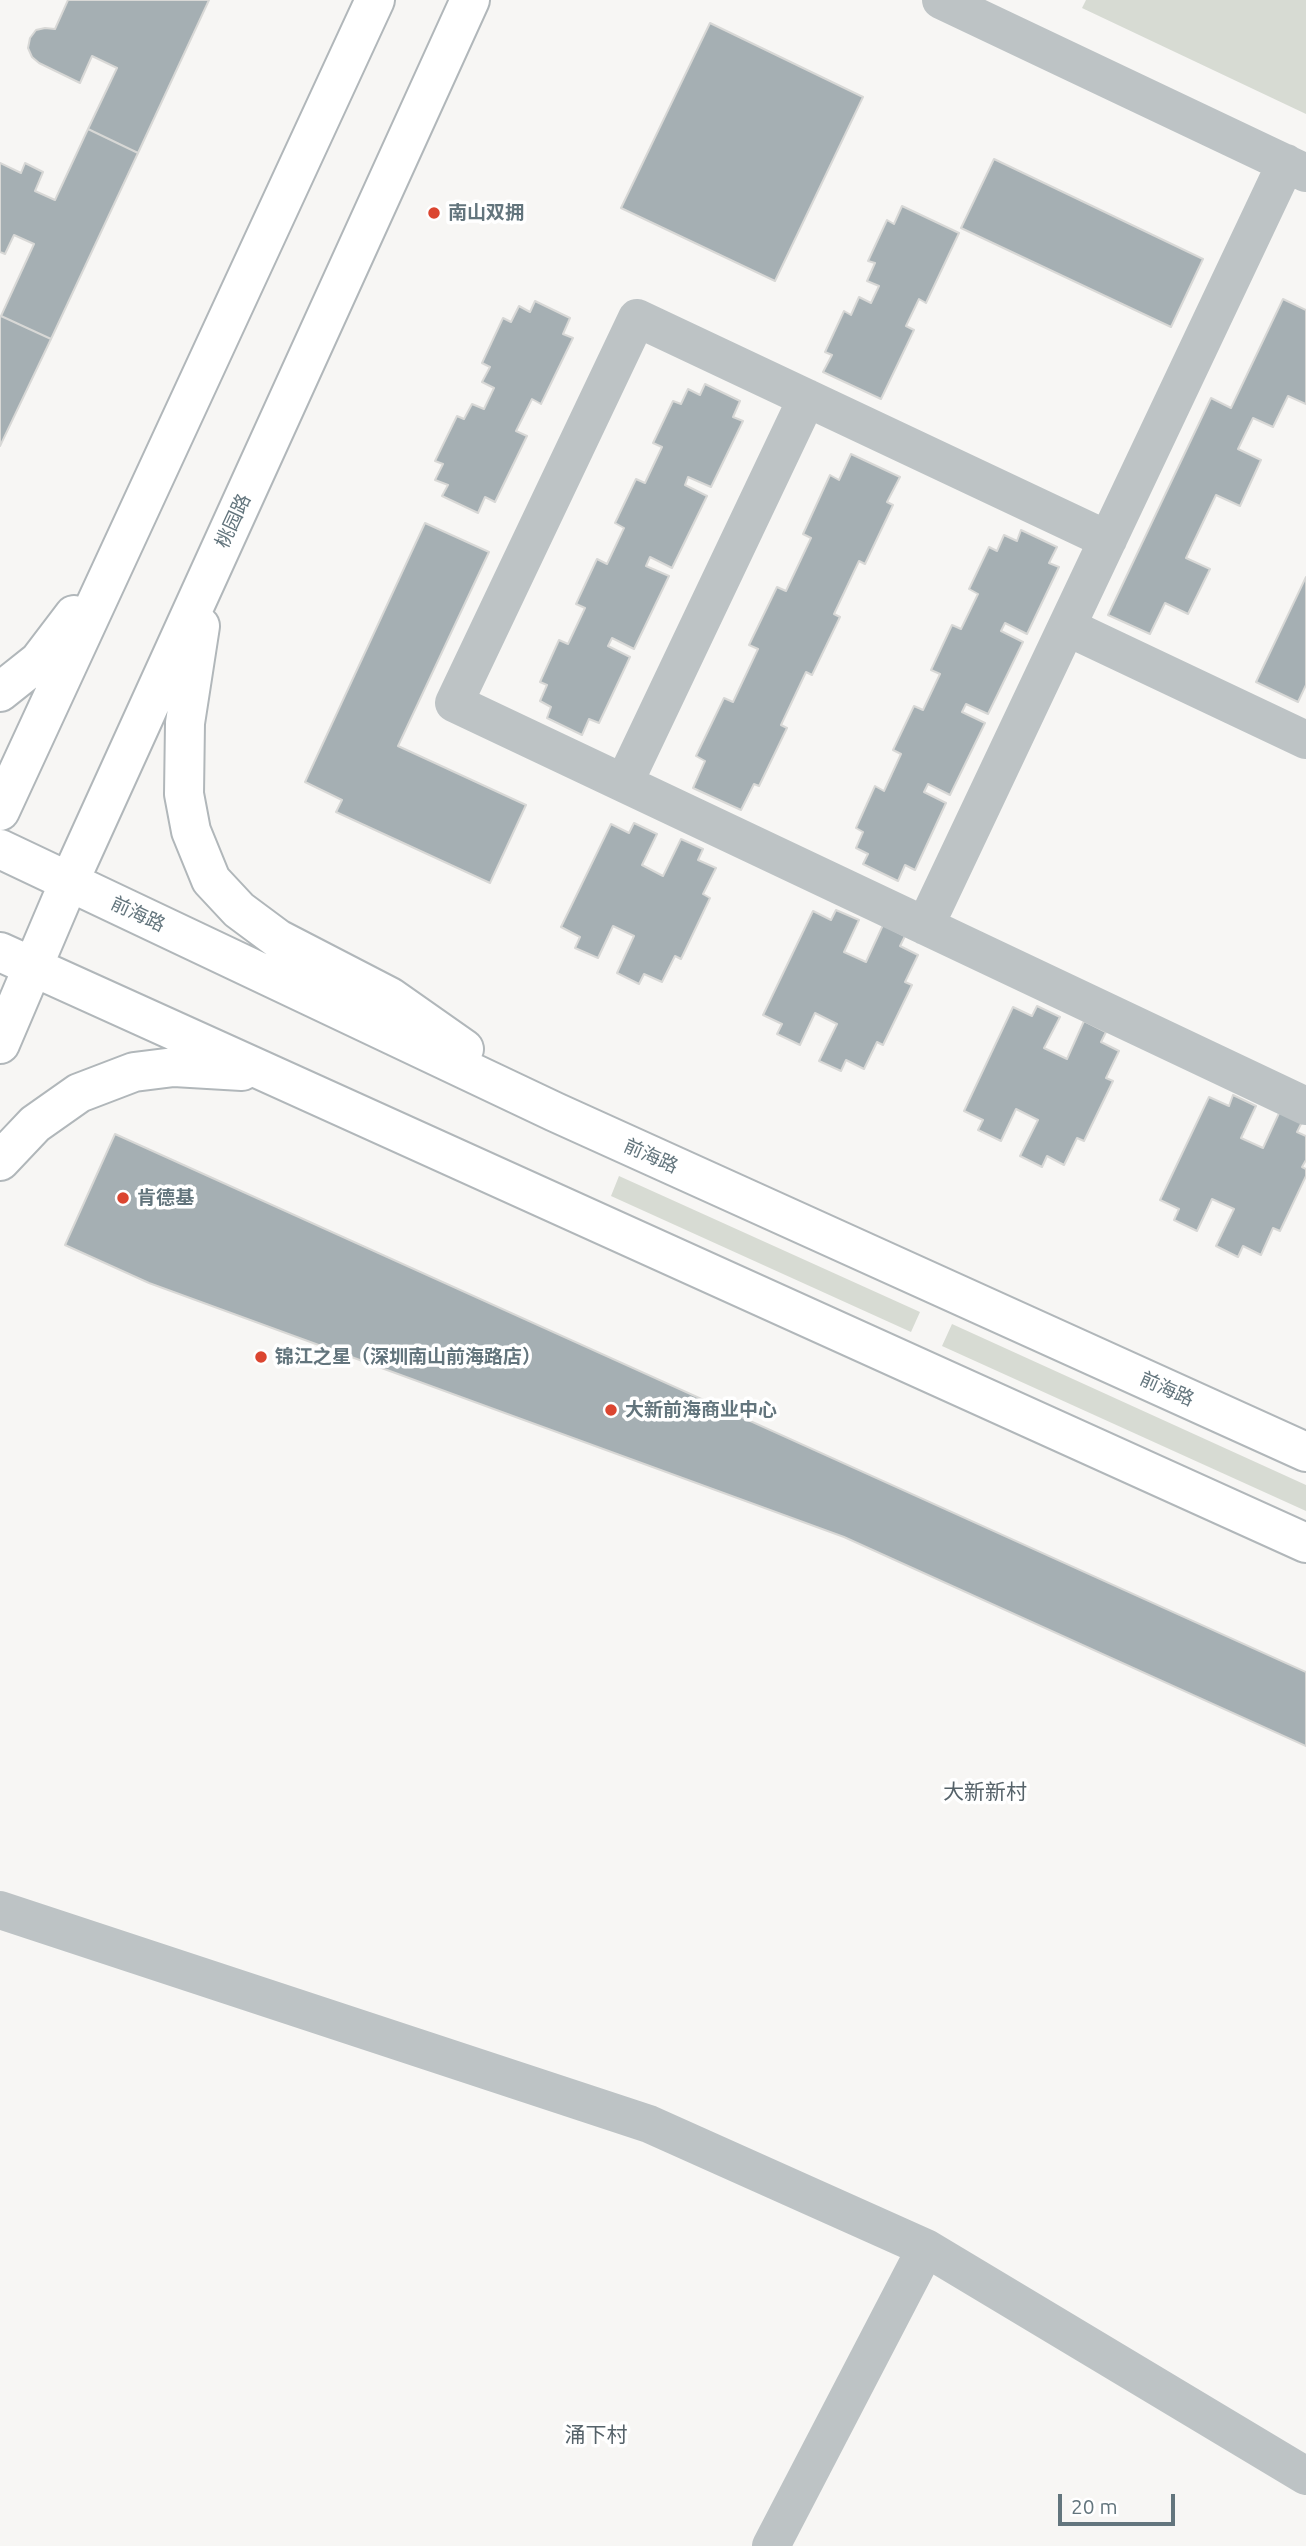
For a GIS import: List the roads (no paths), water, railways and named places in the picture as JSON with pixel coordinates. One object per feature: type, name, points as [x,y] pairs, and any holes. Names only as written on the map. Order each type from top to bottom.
[{"type":"main road","points":[[0,811],[375,0]]},
{"type":"main road","name":"桃园路","points":[[0,1044],[16,960],[69,882],[470,0]]},
{"type":"main road","points":[[0,692],[39,661],[84,603],[133,526]]},
{"type":"main road","points":[[216,556],[195,647],[185,723],[184,794],[191,831],[211,880],[239,910],[278,939],[390,997],[555,1112]]},
{"type":"main road","name":"前海路","points":[[0,849],[555,1112],[1306,1452]]},
{"type":"main road","points":[[16,960],[1306,1543]]},
{"type":"main road","points":[[0,1161],[35,1124],[79,1093],[134,1072],[173,1067],[268,1073]]},
{"type":"street","points":[[925,926],[1108,540],[1296,168],[940,0]]},
{"type":"street","points":[[1108,540],[637,317],[454,703],[1306,1106]]},
{"type":"street","points":[[624,783],[807,398]]},
{"type":"street","points":[[1067,627],[1306,740]]},
{"type":"street","points":[[0,1910],[649,2124],[926,2248],[1306,2476]]},
{"type":"street","points":[[772,2546],[926,2248]]},
{"type":"place","name":"南山双拥","points":[[434,213]]},
{"type":"place","name":"肯德基","points":[[123,1198]]},
{"type":"place","name":"锦江之星（深圳南山前海路店）","points":[[261,1357]]},
{"type":"place","name":"大新前海商业中心","points":[[611,1410]]},
{"type":"district","name":"大新新村","points":[[985,1792]]},
{"type":"district","name":"涌下村","points":[[596,2435]]}]
